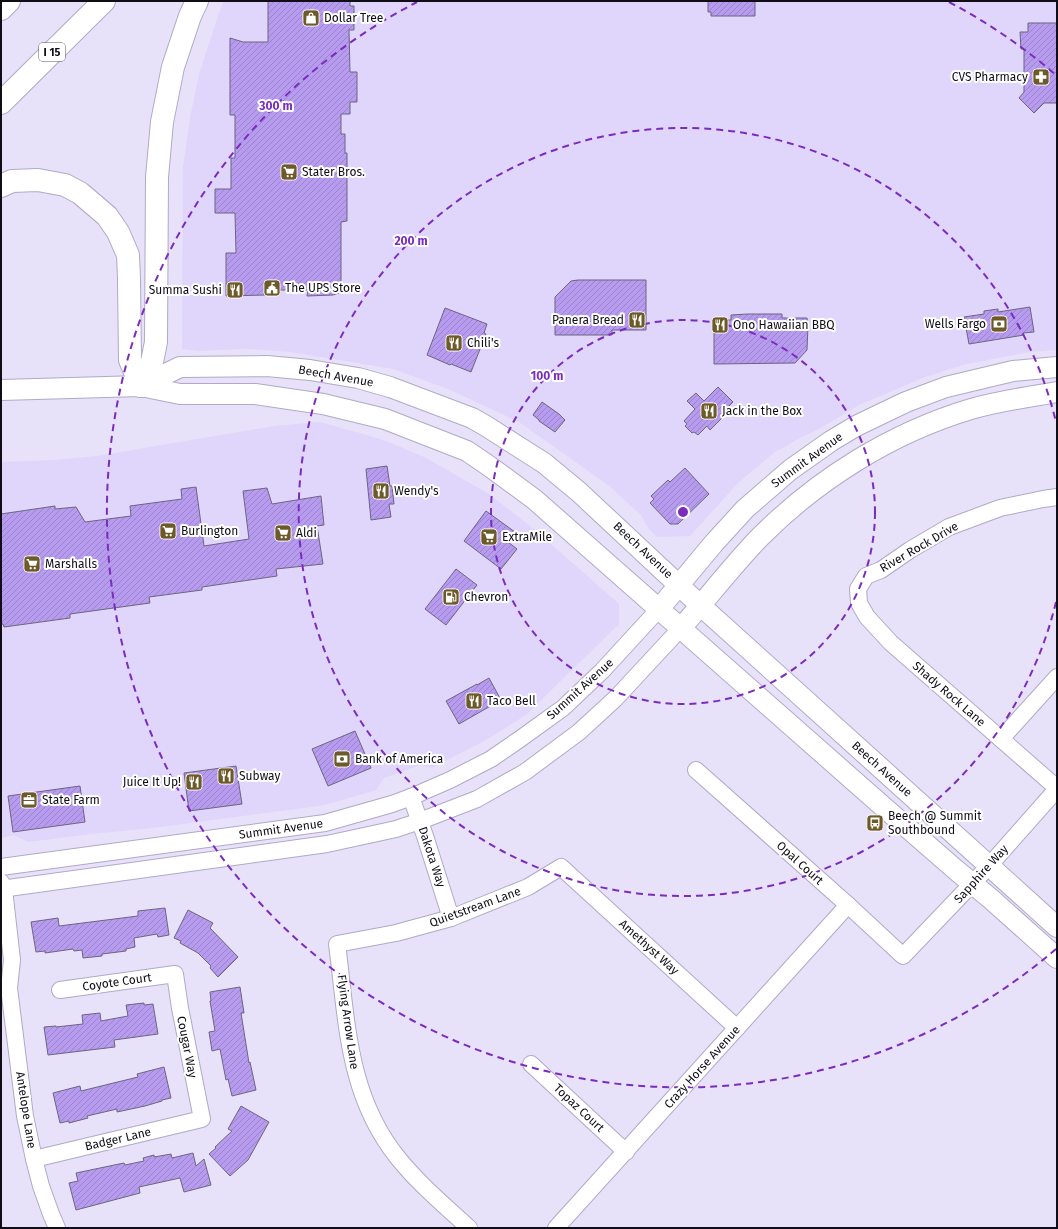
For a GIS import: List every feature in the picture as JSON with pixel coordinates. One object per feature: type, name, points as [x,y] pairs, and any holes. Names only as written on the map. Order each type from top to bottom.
[{"type":"highway","points":[[1,9],[9,1]]},
{"type":"highway","name":"I 15","points":[[1,103],[104,1]]},
{"type":"highway","points":[[141,386],[152,362],[156,342],[157,177],[162,122],[173,67],[196,1]]},
{"type":"highway","points":[[1,186],[12,181],[38,180],[65,185],[80,193],[107,216],[118,232],[128,255],[130,360],[141,386]]},
{"type":"main road","name":"Beech Avenue","points":[[141,386],[180,367],[267,366],[310,370],[344,375],[390,387],[472,418],[486,426],[544,463],[579,492],[701,606],[1057,927]]},
{"type":"main road","name":"Summit Avenue","points":[[659,609],[714,543],[745,509],[790,470],[831,441],[856,426],[906,402],[946,387],[1013,370],[1057,367]]},
{"type":"main road","name":"Beech Avenue","points":[[1,390],[141,386],[180,394],[255,394],[323,404],[385,419],[467,451],[534,499],[641,595],[659,609],[1057,958]]},
{"type":"main road","name":"Summit Avenue","points":[[680,629],[759,538],[787,511],[832,476],[875,450],[906,434],[950,416],[1012,399],[1057,392]]},
{"type":"street","name":"River Rock Drive","points":[[858,589],[866,576],[882,570],[910,550],[949,527],[1000,508],[1057,497]]},
{"type":"street","name":"Shady Rock Lane","points":[[858,589],[859,603],[867,617],[890,643],[1057,789]]},
{"type":"street","name":"Summit Avenue","points":[[1,867],[325,823],[392,804],[411,797],[450,780],[491,759],[520,740],[562,708],[602,671],[659,609]]},
{"type":"street","name":"Summit Avenue","points":[[2,887],[327,844],[396,829],[420,821],[476,799],[525,772],[579,732],[616,698],[680,629]]},
{"type":"street","points":[[1001,740],[1057,677]]},
{"type":"street","name":"Opal Court","points":[[696,770],[903,956]]},
{"type":"street","name":"Sapphire Way","points":[[903,956],[989,866],[1057,789]]},
{"type":"street","name":"Dakota Way","points":[[411,797],[451,918]]},
{"type":"street","name":"Quietstream Lane","points":[[337,944],[396,933],[451,918],[528,887],[561,867]]},
{"type":"street","name":"Amethyst Way","points":[[561,867],[737,1028]]},
{"type":"street","name":"Antelope Lane","points":[[2,887],[12,960],[5,989]]},
{"type":"street","name":"Crazy Horse Avenue","points":[[556,1228],[848,905]]},
{"type":"street","name":"Flying Arrow Lane","points":[[337,944],[350,1050],[362,1093],[370,1113],[383,1138],[419,1182],[469,1228]]},
{"type":"street","name":"Antelope Lane","points":[[1,973],[5,989],[25,1116],[34,1159],[41,1186],[57,1228]]},
{"type":"street","name":"Coyote Court","points":[[60,990],[175,974]]},
{"type":"street","name":"Cougar Way","points":[[175,974],[180,1008],[202,1119]]},
{"type":"street","name":"Topaz Court","points":[[531,1064],[626,1152]]},
{"type":"street","name":"Badger Lane","points":[[34,1159],[202,1119]]},
{"type":"shaded area","points":[[224,1],[1057,1],[1057,350],[1030,352],[966,364],[925,377],[859,405],[819,429],[776,451],[738,483],[690,536],[657,537],[648,528],[641,515],[608,485],[519,422],[448,389],[393,369],[291,352],[245,349],[198,351],[182,349],[183,167],[190,118],[199,74]]},
{"type":"shaded area","points":[[319,422],[389,442],[426,458],[489,494],[535,530],[619,604],[619,624],[526,715],[484,741],[432,768],[420,765],[384,778],[376,790],[319,806],[153,828],[28,842],[14,835],[1,838],[1,462],[54,460],[97,456],[274,426]]},
{"type":"building","points":[[268,1],[350,1],[350,6],[354,6],[354,30],[349,30],[350,72],[357,72],[357,102],[350,102],[350,114],[341,114],[341,134],[345,134],[345,153],[347,153],[347,221],[341,222],[341,290],[339,293],[333,295],[307,296],[308,290],[281,290],[266,295],[226,296],[226,253],[236,253],[235,213],[215,213],[215,189],[231,189],[231,158],[235,158],[235,115],[230,115],[230,38],[243,42],[268,42]]},
{"type":"building","points":[[708,1],[755,1],[755,16],[711,16],[711,12],[708,12]]},
{"type":"building","name":"CVS Pharmacy","points":[[1028,23],[1057,23],[1057,103],[1044,103],[1034,113],[1019,98],[1024,92],[1024,49],[1021,49],[1020,32],[1028,32]]},
{"type":"building","points":[[646,280],[646,330],[612,330],[612,335],[555,335],[555,297],[571,281]]},
{"type":"building","name":"Wells Fargo","points":[[1030,307],[1034,332],[969,344],[964,317],[984,314],[984,311],[998,309],[998,312]]},
{"type":"building","points":[[445,308],[487,324],[484,333],[486,334],[471,372],[427,355]]},
{"type":"building","points":[[782,314],[782,318],[807,318],[807,350],[795,363],[714,364],[714,320],[731,320],[731,315]]},
{"type":"building","name":"Jack in the Box","points":[[718,387],[733,402],[723,412],[725,415],[710,430],[707,426],[698,435],[694,432],[692,433],[685,426],[687,424],[684,421],[695,409],[687,401],[696,393],[704,401]]},
{"type":"building","points":[[542,402],[565,420],[555,432],[533,415]]},
{"type":"building","name":"Wendy's","points":[[387,466],[390,486],[392,486],[394,504],[389,504],[391,517],[371,520],[366,469]]},
{"type":"building","points":[[685,468],[709,494],[678,524],[670,524],[650,503],[654,499],[651,496],[668,480],[670,482]]},
{"type":"building","points":[[196,487],[204,546],[249,539],[243,491],[267,488],[272,504],[321,496],[324,525],[317,526],[323,564],[276,569],[277,576],[202,587],[202,590],[149,597],[150,603],[70,614],[70,618],[4,627],[3,624],[1,624],[1,514],[55,506],[55,509],[76,507],[85,522],[131,516],[130,506],[182,499],[181,489]]},
{"type":"building","name":"ExtraMile","points":[[486,511],[515,532],[508,542],[517,549],[501,569],[464,541]]},
{"type":"building","name":"Chevron","points":[[456,569],[477,585],[446,625],[425,609]]},
{"type":"building","name":"Taco Bell","points":[[489,678],[501,700],[459,724],[446,701]]},
{"type":"building","name":"Bank of America","points":[[355,731],[371,768],[328,786],[312,749]]},
{"type":"building","points":[[236,766],[242,804],[189,811],[184,773]]},
{"type":"building","points":[[80,786],[85,822],[13,832],[8,796]]},
{"type":"building","points":[[165,908],[169,935],[158,937],[157,934],[134,938],[135,947],[126,949],[126,951],[83,958],[82,950],[74,951],[73,949],[45,953],[45,951],[36,952],[31,922],[58,918],[59,926],[138,916],[138,911]]},
{"type":"building","points":[[188,910],[213,923],[210,928],[238,957],[218,977],[210,968],[211,966],[198,953],[174,938]]},
{"type":"building","points":[[240,987],[244,1013],[241,1013],[249,1063],[250,1062],[256,1090],[232,1096],[228,1079],[226,1080],[220,1049],[212,1051],[209,1032],[215,1031],[210,992]]},
{"type":"building","points":[[144,1003],[144,1005],[153,1004],[158,1034],[114,1040],[115,1047],[48,1055],[44,1027],[83,1024],[82,1015],[100,1013],[101,1021],[128,1016],[126,1005]]},
{"type":"building","points":[[164,1067],[171,1098],[145,1106],[117,1112],[117,1109],[87,1116],[88,1118],[69,1123],[69,1121],[60,1123],[53,1093],[80,1086],[81,1091],[138,1077],[137,1074]]},
{"type":"building","points":[[241,1106],[269,1122],[248,1160],[230,1176],[209,1154],[232,1131],[228,1129]]},
{"type":"building","points":[[193,1153],[196,1166],[204,1159],[211,1185],[184,1192],[180,1178],[139,1187],[140,1193],[76,1210],[69,1183],[78,1181],[76,1173],[124,1163],[125,1165],[144,1161],[143,1158],[154,1155],[154,1157],[171,1154],[172,1158]]},
{"type":"place","name":"Dollar Tree","points":[[311,18]]},
{"type":"place","name":"CVS Pharmacy","points":[[1041,77]]},
{"type":"place","name":"Stater Bros.","points":[[289,172]]},
{"type":"place","name":"The UPS Store","points":[[272,288]]},
{"type":"place","name":"Summa Sushi","points":[[235,290]]},
{"type":"place","name":"Panera Bread","points":[[637,320]]},
{"type":"place","name":"Wells Fargo","points":[[999,324]]},
{"type":"place","name":"Ono Hawaiian BBQ","points":[[720,325]]},
{"type":"place","name":"Chili's","points":[[454,343]]},
{"type":"place","name":"Jack in the Box","points":[[709,411]]},
{"type":"place","name":"Wendy's","points":[[381,491]]},
{"type":"place","name":"Burlington","points":[[168,531]]},
{"type":"place","name":"Aldi","points":[[283,533]]},
{"type":"place","name":"ExtraMile","points":[[489,537]]},
{"type":"place","name":"Marshalls","points":[[32,564]]},
{"type":"place","name":"Chevron","points":[[451,597]]},
{"type":"place","name":"Taco Bell","points":[[474,701]]},
{"type":"place","name":"Bank of America","points":[[342,759]]},
{"type":"place","name":"Subway","points":[[226,776]]},
{"type":"place","name":"Juice It Up!","points":[[194,782]]},
{"type":"place","name":"State Farm","points":[[29,800]]},
{"type":"place","name":"Beech @ Summit Southbound","points":[[875,823]]}]
